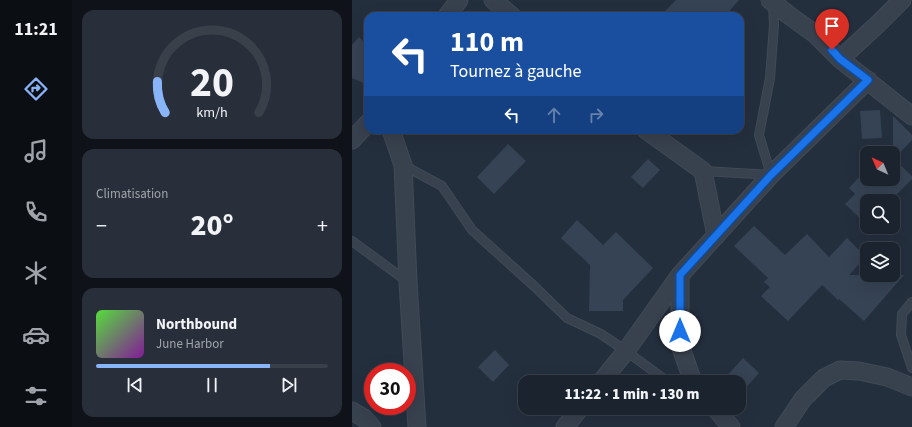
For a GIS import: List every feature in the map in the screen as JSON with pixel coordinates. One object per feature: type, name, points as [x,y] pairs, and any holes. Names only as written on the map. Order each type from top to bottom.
[{"type":"street","points":[[450,12],[459,0]]},
{"type":"street","points":[[493,0],[507,12]]},
{"type":"street","points":[[840,59],[880,23],[902,0]]},
{"type":"street","points":[[772,1],[815,34],[840,59],[910,112]]},
{"type":"street","points":[[606,375],[680,275],[771,175],[868,80]]},
{"type":"street","points":[[352,140],[364,127]]},
{"type":"street","points":[[392,134],[403,165],[408,282],[417,427]]},
{"type":"street","points":[[651,134],[702,171],[716,236]]},
{"type":"street","points":[[680,275],[680,345],[691,375]]},
{"type":"street","points":[[784,427],[803,399],[824,378],[840,370],[859,371],[887,377],[912,387]]},
{"type":"street","points":[[352,412],[364,418],[372,427]]},
{"type":"street","points":[[565,427],[574,415]]},
{"type":"street","points":[[720,415],[730,427]]},
{"type":"lane","points":[[702,171],[771,175],[759,135],[770,78],[774,25],[772,1]]},
{"type":"lane","points":[[403,165],[442,186],[472,230],[567,318],[601,334],[626,350],[659,375]]},
{"type":"lane","points":[[352,241],[408,282]]},
{"type":"lane","points":[[912,302],[902,314],[902,335],[912,368]]},
{"type":"building","points":[[676,0],[739,0],[728,12],[664,12]]},
{"type":"building","points":[[359,37],[364,42],[364,83],[352,78],[352,45]]},
{"type":"building","points":[[880,110],[882,138],[862,139],[860,111]]},
{"type":"building","points":[[893,116],[912,135],[912,140],[900,153],[900,146],[893,146]]},
{"type":"building","points":[[508,144],[526,161],[494,194],[477,177]]},
{"type":"building","points":[[648,159],[660,170],[643,188],[631,177]]},
{"type":"building","points":[[900,165],[912,176],[912,179],[897,194],[860,194],[860,218],[845,204],[855,194],[849,188],[860,176],[860,186],[900,186]]},
{"type":"building","points":[[577,220],[603,245],[616,232],[653,268],[623,300],[623,311],[589,311],[590,265],[561,238]]},
{"type":"building","points":[[754,226],[785,255],[807,234],[829,257],[847,238],[860,251],[860,263],[849,275],[860,275],[860,282],[898,282],[864,321],[822,285],[788,321],[761,296],[770,287],[764,282],[768,278],[734,246]]},
{"type":"building","points":[[495,350],[509,365],[493,382],[478,367]]},
{"type":"building","points":[[743,358],[759,373],[746,388],[746,375],[728,375]]},
{"type":"route","points":[[680,331],[680,275],[771,175],[868,80],[840,59],[832,50]]}]
